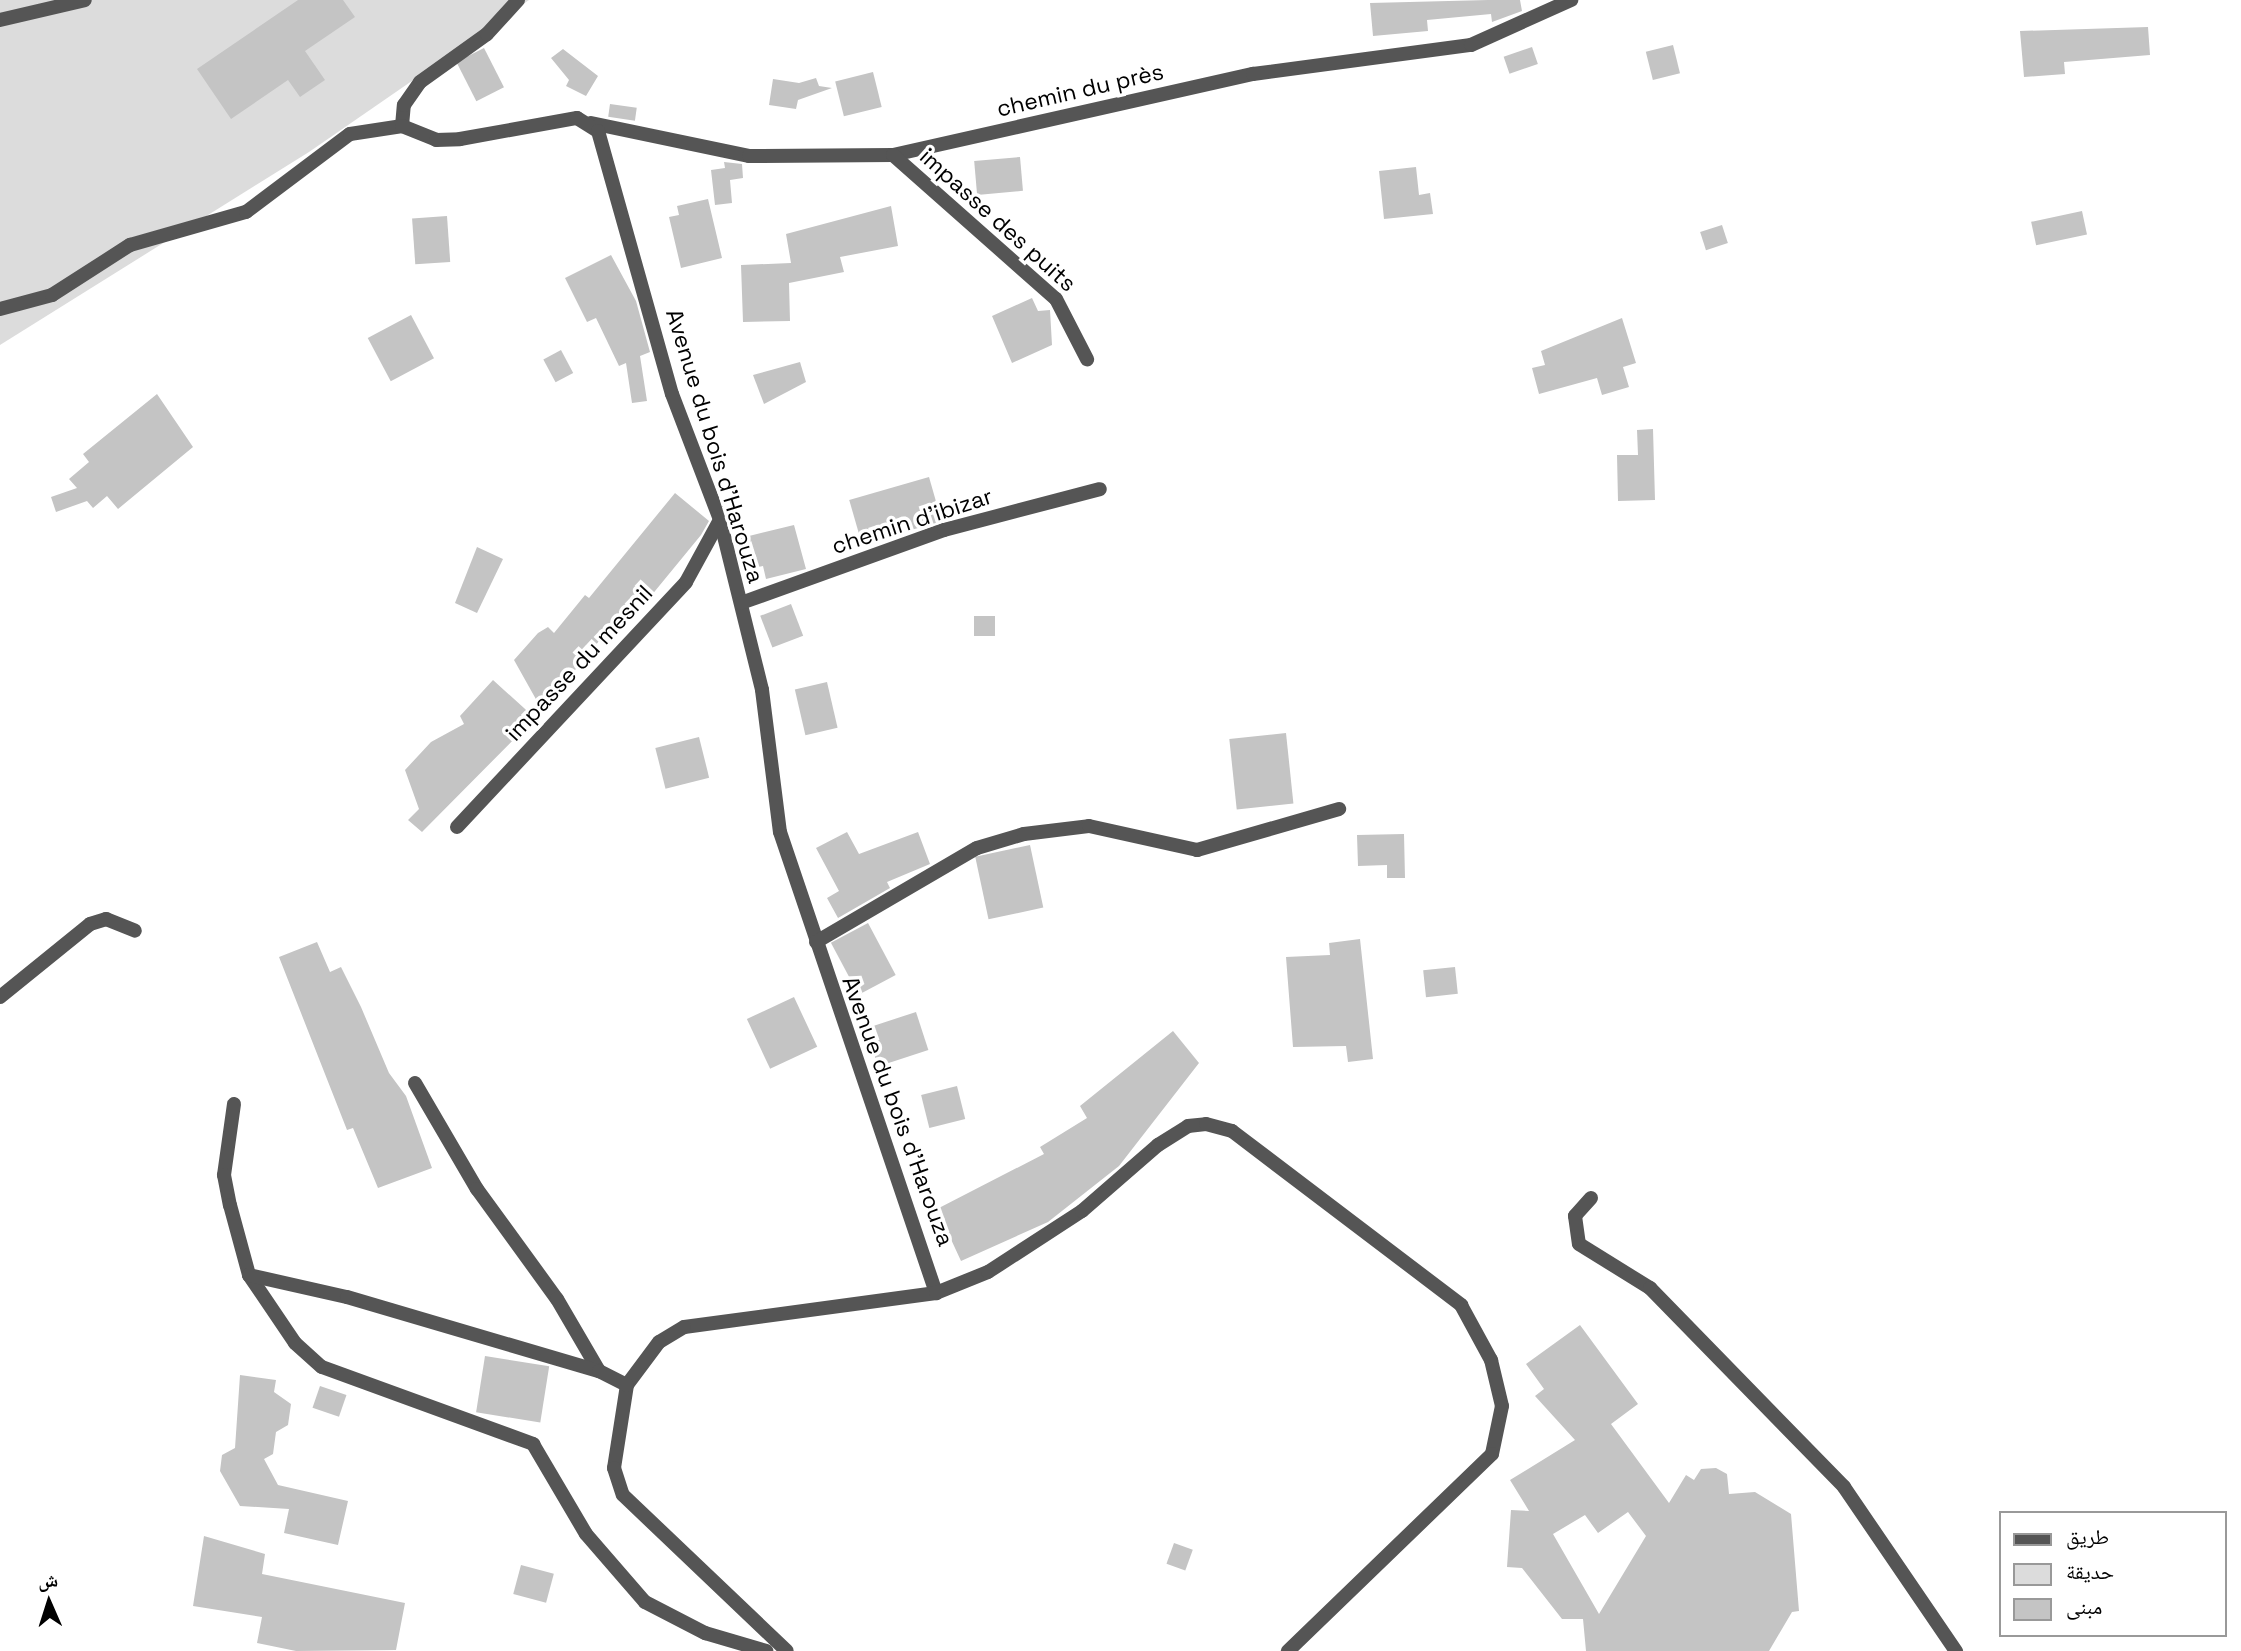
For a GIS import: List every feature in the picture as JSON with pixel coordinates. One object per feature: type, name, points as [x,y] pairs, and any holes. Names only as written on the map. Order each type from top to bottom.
[{"type":"street","points":[[0,20],[85,0]]},
{"type":"street","points":[[0,309],[52,295],[130,245],[246,212],[350,134],[402,126],[404,105],[420,82],[487,34],[517,0]]},
{"type":"street","name":"chemin du près","points":[[402,126],[436,140],[577,118],[749,156],[893,155],[1254,74],[1471,45],[1571,0]]},
{"type":"street","name":"Avenue du bois d'Harouza","points":[[591,123],[604,143],[672,394],[720,520],[762,690],[780,832],[936,1293]]},
{"type":"street","name":"impasse des puits","points":[[893,155],[1056,299],[1087,359]]},
{"type":"street","name":"chemin d'ibizar","points":[[741,603],[944,530],[1100,489]]},
{"type":"street","name":"impasse du mesnil","points":[[457,827],[685,582],[720,520]]},
{"type":"street","points":[[816,942],[977,848],[1024,834],[1089,826],[1197,850],[1339,808]]},
{"type":"street","points":[[0,997],[90,924],[106,919],[135,931]]},
{"type":"street","points":[[415,1083],[477,1189],[557,1299],[599,1371]]},
{"type":"street","points":[[234,1104],[224,1175],[249,1275],[295,1343],[322,1367],[533,1444],[586,1534],[645,1602],[705,1633],[766,1651]]},
{"type":"street","points":[[787,1651],[624,1495],[614,1468],[627,1385],[659,1342],[684,1327],[936,1293],[998,1265],[1082,1211],[1158,1145],[1188,1126],[1206,1124],[1232,1131],[1461,1305],[1491,1360],[1502,1406],[1492,1454],[1288,1651]]},
{"type":"street","points":[[1591,1198],[1575,1216],[1579,1244],[1650,1288],[1844,1486],[1956,1651]]},
{"type":"street","points":[[249,1275],[599,1371],[627,1385]]},
{"type":"green space","points":[[0,0],[529,0],[309,152],[0,345]]},
{"type":"building","points":[[298,0],[343,0],[355,17],[305,51],[325,80],[300,97],[288,80],[231,119],[197,69]]},
{"type":"building","points":[[1520,0],[1522,11],[1492,22],[1491,14],[1427,20],[1428,31],[1373,36],[1370,3]]},
{"type":"building","points":[[2148,27],[2150,55],[2064,62],[2065,74],[2024,77],[2020,31]]},
{"type":"building","points":[[1673,45],[1680,73],[1653,80],[1646,52]]},
{"type":"building","points":[[1532,47],[1538,64],[1509,74],[1504,57]]},
{"type":"building","points":[[484,48],[504,87],[476,101],[456,62]]},
{"type":"building","points":[[563,49],[598,76],[586,96],[566,86],[569,80],[551,58]]},
{"type":"building","points":[[873,72],[882,107],[844,116],[835,81]]},
{"type":"building","points":[[816,78],[819,86],[832,88],[798,100],[796,109],[769,105],[773,79],[799,83]]},
{"type":"building","points":[[610,104],[637,108],[635,121],[608,117]]},
{"type":"building","points":[[1020,157],[1023,191],[977,195],[974,161]]},
{"type":"building","points":[[724,162],[742,164],[743,178],[730,180],[732,203],[715,205],[711,170],[725,168]]},
{"type":"building","points":[[1416,167],[1419,195],[1430,193],[1433,214],[1384,219],[1379,171]]},
{"type":"building","points":[[708,199],[722,258],[681,268],[669,217],[679,215],[677,206]]},
{"type":"building","points":[[891,206],[898,246],[840,257],[844,272],[789,283],[790,321],[743,322],[741,265],[791,263],[786,234]]},
{"type":"building","points":[[2082,211],[2087,234],[2036,245],[2031,222]]},
{"type":"building","points":[[447,216],[450,262],[415,264],[412,218]]},
{"type":"building","points":[[1722,225],[1728,243],[1706,250],[1700,232]]},
{"type":"building","points":[[611,255],[636,301],[650,352],[640,356],[647,401],[632,403],[626,363],[619,366],[596,318],[587,322],[565,278]]},
{"type":"building","points":[[1032,298],[1038,311],[1050,310],[1052,345],[1012,363],[992,316]]},
{"type":"building","points":[[411,315],[434,358],[391,381],[368,338]]},
{"type":"building","points":[[1622,318],[1636,363],[1623,367],[1629,387],[1602,395],[1597,378],[1539,394],[1532,368],[1545,365],[1541,351]]},
{"type":"building","points":[[561,350],[573,373],[556,382],[543,359]]},
{"type":"building","points":[[800,362],[806,382],[764,404],[753,375]]},
{"type":"building","points":[[157,394],[193,447],[118,509],[107,496],[93,508],[87,501],[56,512],[51,497],[77,488],[69,479],[89,462],[83,454]]},
{"type":"building","points":[[1653,429],[1655,500],[1618,501],[1617,455],[1638,455],[1637,430]]},
{"type":"building","points":[[929,477],[942,521],[862,544],[849,500]]},
{"type":"building","points":[[675,493],[709,521],[701,535],[646,602],[637,595],[542,710],[514,660],[538,633],[548,627],[554,633],[585,595],[589,598]]},
{"type":"building","points":[[794,525],[806,569],[766,579],[763,566],[749,569],[741,538]]},
{"type":"building","points":[[477,547],[503,559],[477,613],[455,603]]},
{"type":"building","points":[[791,604],[803,636],[772,648],[760,616]]},
{"type":"building","points":[[974,616],[995,616],[995,636],[974,636]]},
{"type":"building","points":[[493,680],[535,718],[422,832],[408,820],[419,809],[405,770],[431,742],[464,724],[460,716]]},
{"type":"building","points":[[827,682],[838,728],[805,735],[795,689]]},
{"type":"building","points":[[1286,733],[1293,804],[1237,810],[1229,739]]},
{"type":"building","points":[[699,737],[709,778],[665,789],[655,748]]},
{"type":"building","points":[[847,832],[859,854],[918,832],[930,864],[887,882],[890,888],[838,918],[827,898],[839,891],[816,848]]},
{"type":"building","points":[[1404,834],[1405,878],[1387,878],[1387,865],[1358,866],[1357,835]]},
{"type":"building","points":[[1030,845],[1043,908],[989,919],[975,857]]},
{"type":"building","points":[[868,923],[896,975],[859,995],[831,943]]},
{"type":"building","points":[[1360,939],[1373,1059],[1348,1062],[1346,1046],[1293,1047],[1286,957],[1330,955],[1329,943]]},
{"type":"building","points":[[317,942],[330,972],[341,967],[389,1073],[406,1096],[432,1168],[378,1188],[353,1128],[347,1130],[279,957]]},
{"type":"building","points":[[1455,967],[1458,994],[1426,997],[1423,970]]},
{"type":"building","points":[[794,997],[817,1047],[770,1069],[747,1019]]},
{"type":"building","points":[[916,1012],[928,1050],[878,1066],[866,1028]]},
{"type":"building","points":[[1173,1031],[1199,1063],[1119,1166],[1048,1222],[961,1261],[937,1209],[1044,1154],[1040,1147],[1087,1118],[1080,1106]]},
{"type":"building","points":[[957,1086],[965,1119],[929,1128],[921,1095]]},
{"type":"building","points":[[1580,1325],[1638,1404],[1611,1424],[1669,1503],[1686,1475],[1694,1480],[1701,1469],[1716,1468],[1727,1474],[1729,1494],[1755,1492],[1791,1514],[1799,1611],[1792,1612],[1769,1651],[1586,1651],[1583,1619],[1562,1619],[1522,1568],[1507,1567],[1511,1510],[1529,1511],[1510,1480],[1575,1440],[1535,1396],[1544,1389],[1526,1364]],"holes":[[[1628,1512],[1646,1536],[1599,1614],[1553,1534],[1585,1515],[1598,1533]]]},
{"type":"building","points":[[485,1356],[549,1366],[540,1422],[476,1412]]},
{"type":"building","points":[[240,1375],[276,1380],[274,1392],[291,1404],[288,1425],[276,1432],[273,1454],[264,1459],[278,1485],[348,1501],[338,1545],[284,1533],[289,1509],[240,1506],[220,1471],[222,1455],[235,1448]]},
{"type":"building","points":[[320,1386],[346,1395],[339,1417],[313,1408]]},
{"type":"building","points":[[204,1536],[265,1554],[262,1574],[405,1603],[396,1650],[296,1651],[257,1643],[262,1617],[193,1606]]},
{"type":"building","points":[[1174,1543],[1193,1550],[1185,1571],[1166,1564]]},
{"type":"building","points":[[521,1565],[554,1574],[546,1603],[513,1594]]}]
